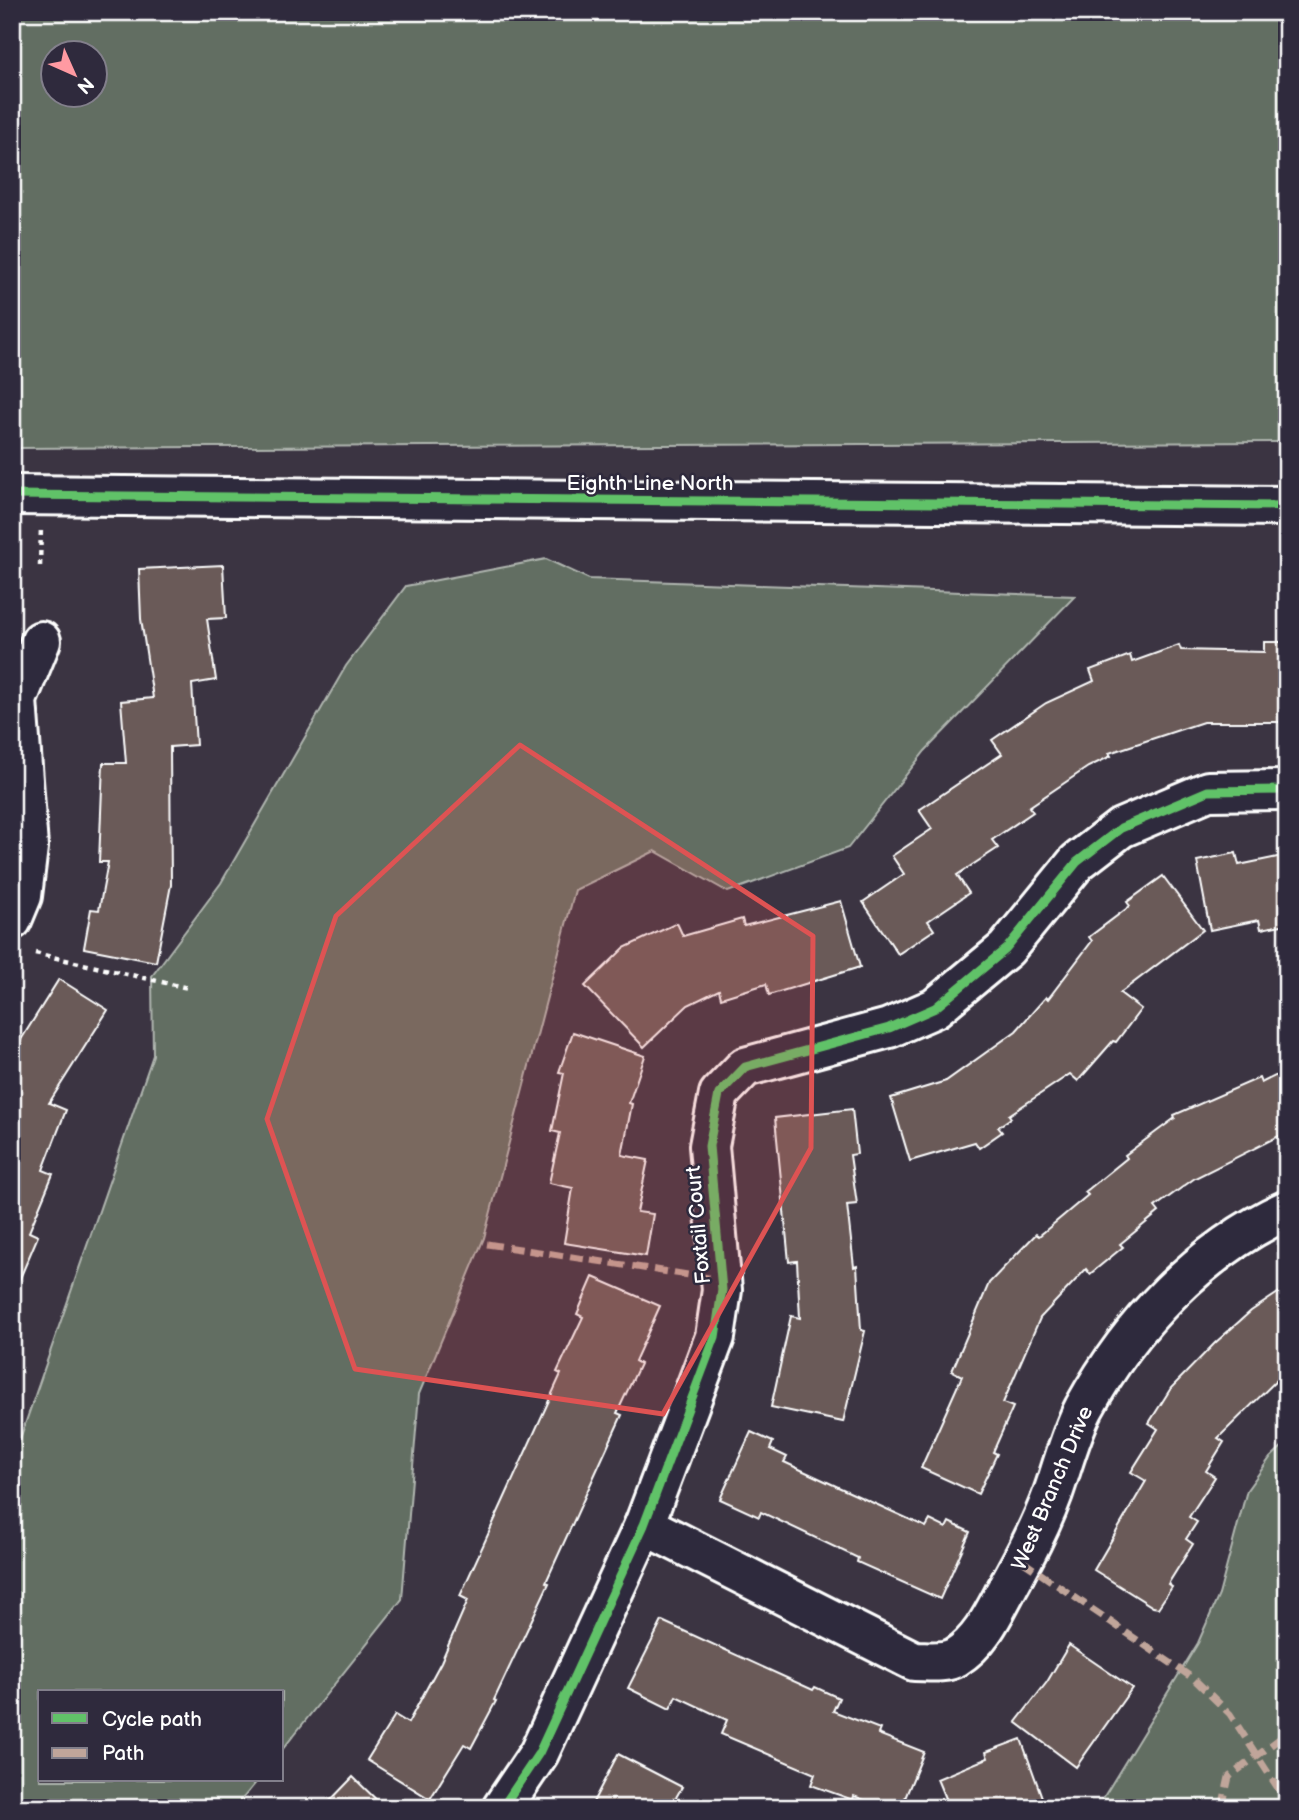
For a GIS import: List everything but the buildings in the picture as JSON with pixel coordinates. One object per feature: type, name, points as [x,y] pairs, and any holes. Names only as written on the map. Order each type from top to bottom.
[{"type":"street","name":"Eighth Line North","points":[[12,495],[1287,506]]},
{"type":"street","points":[[12,920],[22,896],[28,848],[18,700],[41,641]]},
{"type":"street","name":"Foxtail Court","points":[[502,1808],[539,1753],[644,1525],[715,1337],[722,1290],[709,1146],[719,1094],[745,1067],[889,1028],[935,1008],[1006,949],[1077,862],[1121,828],[1208,791],[1287,790]]},
{"type":"street","name":"West Branch Drive","points":[[644,1525],[914,1661],[939,1662],[954,1658],[984,1630],[999,1604],[1038,1531],[1084,1409],[1145,1320],[1217,1250],[1256,1224],[1287,1210]]},
{"type":"path","points":[[40,566],[41,522]]},
{"type":"path","points":[[35,953],[188,988]]},
{"type":"highlighted area","points":[[520,745],[813,936],[811,1148],[663,1414],[355,1369],[267,1119],[336,916]]},
{"type":"green space","points":[[12,12],[1287,12],[1287,442],[12,448]]},
{"type":"green space","points":[[546,559],[589,579],[1075,596],[925,751],[848,848],[728,892],[655,851],[575,890],[484,1238],[419,1394],[402,1599],[284,1747],[284,1690],[38,1690],[38,1782],[256,1782],[235,1808],[12,1808],[12,1462],[153,1055],[152,976],[221,883],[346,666],[406,586]]},
{"type":"green space","points":[[1287,1442],[1287,1808],[1097,1808],[1198,1643],[1219,1595],[1247,1490],[1270,1458]]},
{"type":"marked path","points":[[487,1244],[721,1280]]},
{"type":"marked path","points":[[1022,1561],[1194,1679],[1230,1714],[1287,1802]]},
{"type":"marked path","points":[[1222,1808],[1229,1777],[1287,1733]]},
{"type":"cycle path","points":[[12,495],[1287,506]]},
{"type":"cycle path","points":[[502,1808],[539,1753],[644,1525],[715,1337],[722,1290],[709,1146],[719,1094],[745,1067],[889,1028],[935,1008],[1006,949],[1077,862],[1121,828],[1208,791],[1287,790]]}]
